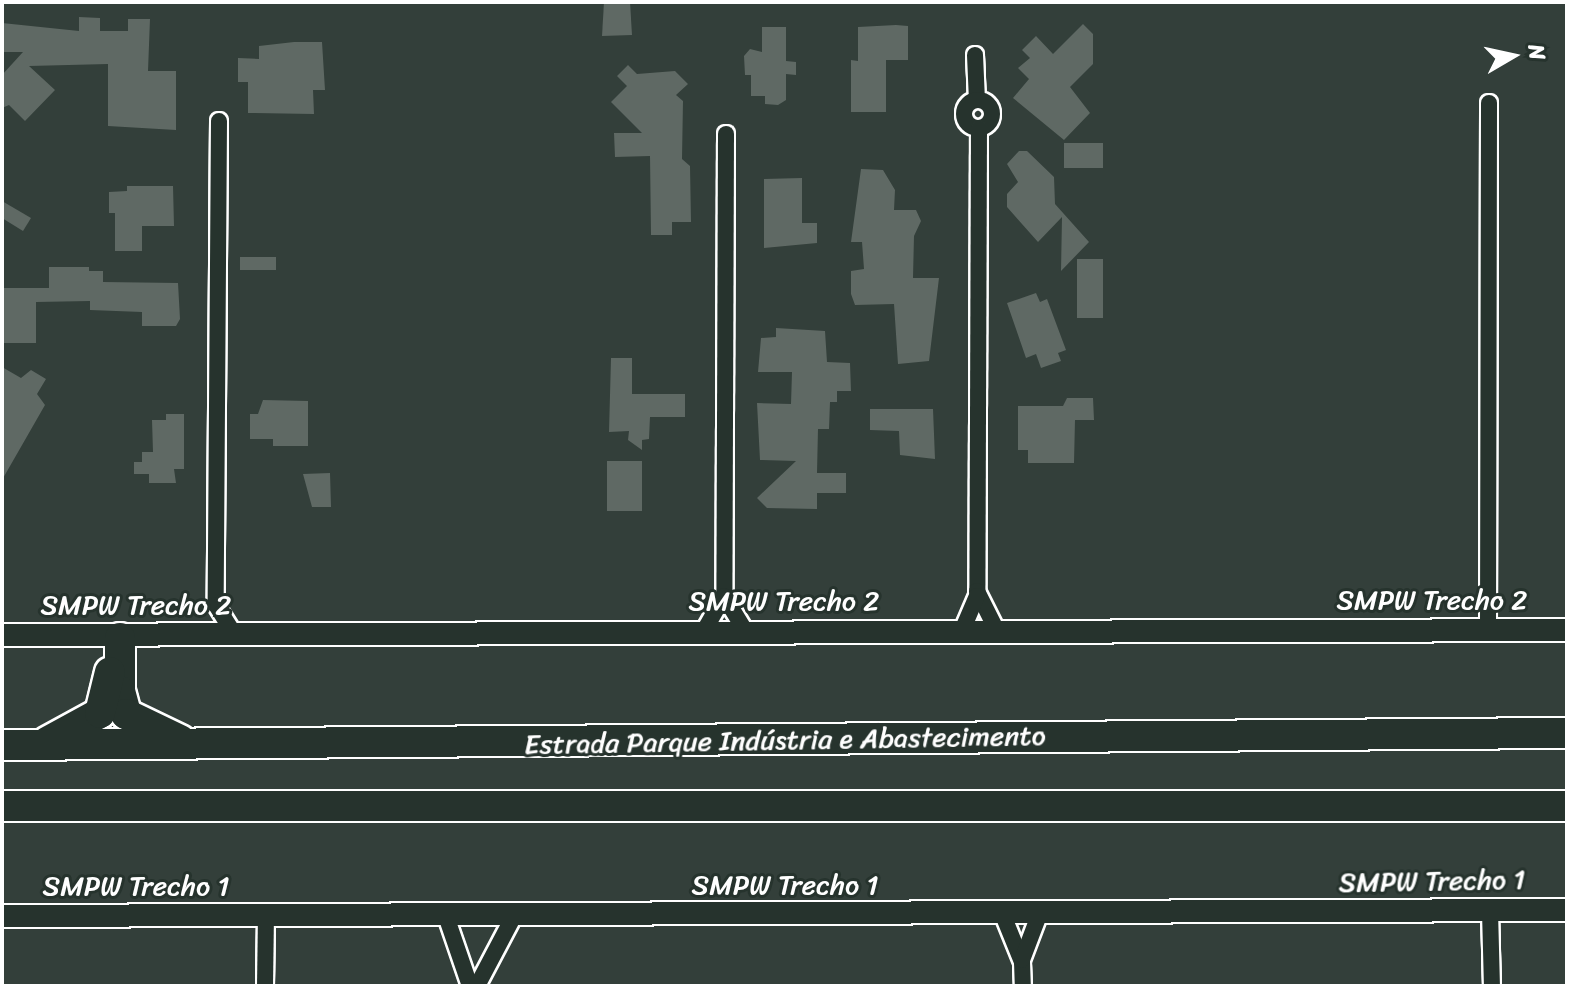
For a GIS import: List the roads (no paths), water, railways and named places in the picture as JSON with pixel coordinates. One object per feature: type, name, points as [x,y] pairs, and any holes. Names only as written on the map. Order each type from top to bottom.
[{"type":"highway","points":[[39,745],[92,719],[104,706],[114,638]]},
{"type":"highway","points":[[114,638],[126,714],[145,727],[197,746]]},
{"type":"highway","name":"Estrada Parque Indústria e Abastecimento","points":[[2,745],[197,746],[1567,733]]},
{"type":"highway","points":[[2,806],[1567,806]]},
{"type":"street","points":[[962,631],[977,596],[979,128],[989,122],[992,110],[977,100],[975,55]]},
{"type":"street","points":[[1488,630],[1489,103]]},
{"type":"street","points":[[219,121],[216,605],[234,634]]},
{"type":"street","points":[[704,631],[724,596],[726,134]]},
{"type":"street","points":[[724,596],[746,632]]},
{"type":"street","points":[[977,596],[997,631]]},
{"type":"street","points":[[195,635],[216,605]]},
{"type":"street","name":"SMPW Trecho 2","points":[[2,635],[114,638],[234,634],[704,631],[1567,630]]},
{"type":"street","name":"SMPW Trecho 1","points":[[2,916],[445,913],[1039,915],[1567,910]]},
{"type":"street","points":[[1490,911],[1492,986]]},
{"type":"street","points":[[445,913],[470,986]]},
{"type":"street","points":[[477,986],[515,914]]},
{"type":"street","points":[[265,986],[266,915]]},
{"type":"street","points":[[1003,915],[1022,962],[1023,986]]},
{"type":"street","points":[[1022,962],[1039,915]]}]
